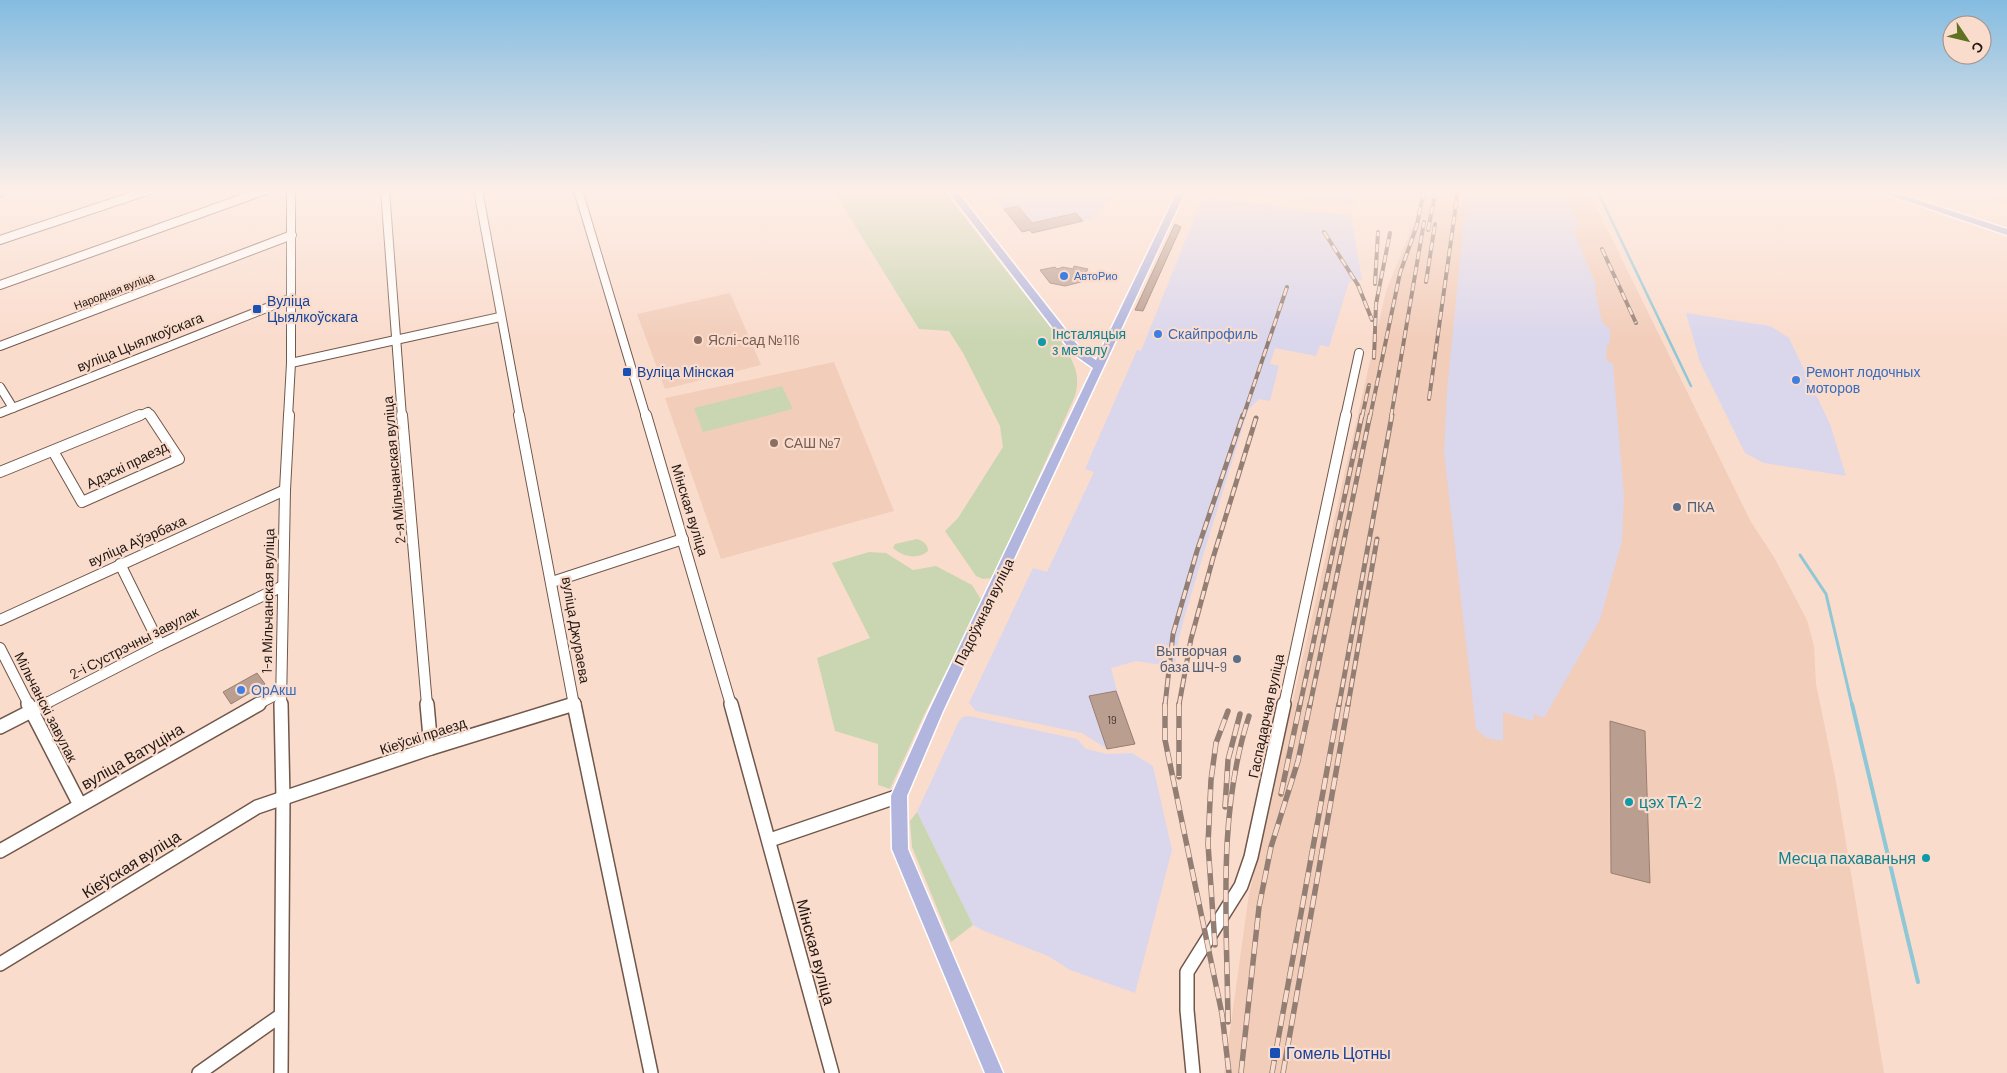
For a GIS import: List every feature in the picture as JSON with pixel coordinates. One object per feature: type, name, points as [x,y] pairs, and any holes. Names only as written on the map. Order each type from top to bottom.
[{"type":"main road","points":[[990,240],[1080,354],[1099,367]]},
{"type":"main road","name":"Падоўжная вуліца","points":[[994,1073],[900,849],[899,796],[936,711],[1159,240]]},
{"type":"street","points":[[0,285],[126,240]]},
{"type":"street","name":"Народная вуліца","points":[[0,346],[279,240]]},
{"type":"street","name":"1-я Мільчанская вуліца","points":[[281,1073],[283,799],[281,692],[291,363],[292,240]]},
{"type":"street","name":"2-я Мільчанская вуліца","points":[[389,240],[396,340],[431,748]]},
{"type":"street","name":"вуліца Джураева","points":[[487,240],[574,704],[651,1073]]},
{"type":"street","name":"Мінская вуліца","points":[[593,240],[770,840],[832,1073]]},
{"type":"street","name":"вуліца Цыялкоўскага","points":[[0,413],[292,298]]},
{"type":"street","points":[[291,363],[500,317]]},
{"type":"street","name":"Гаспадарчая вуліца","points":[[1194,1073],[1186,972],[1241,886],[1251,857],[1359,353]]},
{"type":"street","points":[[0,387],[13,408]]},
{"type":"street","name":"Адэскі праезд","points":[[0,472],[53,450],[148,412],[179,458],[82,502],[53,450]]},
{"type":"street","name":"вуліца Аўэрбаха","points":[[0,620],[286,490]]},
{"type":"street","points":[[552,582],[683,540]]},
{"type":"street","points":[[120,564],[160,645]]},
{"type":"street","name":"2-і Сустрэчны завулак","points":[[0,727],[160,645],[283,586]]},
{"type":"street","name":"Мільчанскі завулак","points":[[0,648],[80,805]]},
{"type":"street","name":"вуліца Ватуціна","points":[[0,851],[281,692]]},
{"type":"street","name":"Кіеўскі праезд","points":[[283,799],[431,748],[574,704]]},
{"type":"street","points":[[770,840],[899,796]]},
{"type":"street","name":"Кіеўская вуліца","points":[[0,964],[241,816],[257,807],[283,799]]},
{"type":"street","points":[[199,1073],[280,1016]]},
{"type":"shaded area","points":[[1186,240],[1355,240],[1362,280],[1349,282],[1329,347],[1320,345],[1316,356],[1275,348],[1270,364],[1279,366],[1270,401],[1259,399],[1248,410],[1186,611],[1179,638],[1175,667],[1136,661],[1111,668],[1135,744],[1107,749],[1082,733],[976,711],[969,703],[1033,568],[1047,572],[1094,472],[1085,469],[1137,350],[1141,351]]},
{"type":"shaded area","points":[[1407,240],[1613,240],[1751,522],[1774,557],[1807,620],[1814,646],[1816,684],[1835,776],[1884,1073],[1224,1073],[1249,894],[1386,291]]},
{"type":"shaded area","points":[[1462,240],[1577,240],[1596,285],[1595,290],[1602,322],[1610,329],[1610,343],[1607,345],[1606,360],[1613,364],[1624,497],[1622,541],[1600,620],[1544,718],[1534,714],[1533,721],[1503,712],[1503,741],[1487,738],[1476,729],[1444,452],[1447,391]]},
{"type":"shaded area","name":"Яслі-сад №116","points":[[730,293],[761,365],[665,389],[637,314]]},
{"type":"shaded area","points":[[1686,313],[1770,326],[1789,338],[1830,424],[1846,476],[1764,463],[1745,453],[1700,362]]},
{"type":"shaded area","name":"САШ №7","points":[[834,362],[894,511],[721,559],[665,398]]},
{"type":"shaded area","points":[[969,716],[1077,739],[1086,749],[1107,754],[1132,753],[1153,766],[1172,850],[1135,993],[1070,970],[1048,956],[973,925],[917,812],[959,721],[963,717]]},
{"type":"green space","points":[[864,240],[982,240],[1065,346],[1074,365],[1077,376],[1075,396],[993,578],[983,579],[976,576],[945,531],[958,518],[1003,447],[1000,426],[963,353],[949,331],[919,329]]},
{"type":"green space","points":[[782,386],[793,409],[703,432],[694,408]]},
{"type":"green space","points":[[917,539],[925,543],[928,549],[928,551],[920,556],[901,554],[893,548],[895,544]]},
{"type":"green space","points":[[869,552],[886,553],[913,570],[936,566],[972,585],[982,601],[924,715],[890,789],[878,785],[878,744],[835,731],[817,658],[870,638],[832,563]]},
{"type":"green space","points":[[917,812],[973,925],[951,942],[912,847],[910,821]]},
{"type":"building","points":[[1168,240],[1175,240],[1143,311],[1135,310]]},
{"type":"building","name":"АвтоРио","points":[[1074,266],[1088,269],[1081,282],[1065,286],[1050,283],[1040,270],[1055,267],[1057,269],[1063,267],[1073,269]]},
{"type":"building","name":"ОрАкш","points":[[257,673],[265,684],[231,704],[223,692]]},
{"type":"building","points":[[1116,691],[1135,744],[1107,749],[1089,696]]},
{"type":"building","name":"цэх ТА-2","points":[[1610,721],[1645,731],[1650,883],[1611,873]]},
{"type":"waterway","points":[[1621,240],[1691,386]]},
{"type":"waterway","points":[[1800,555],[1826,594],[1852,705]]},
{"type":"waterway","points":[[1852,704],[1918,982]]},
{"type":"railway","points":[[1329,240],[1358,285],[1372,320]]},
{"type":"railway","points":[[1375,284],[1378,240]]},
{"type":"railway","points":[[1374,358],[1376,304],[1389,240]]},
{"type":"railway","points":[[1370,417],[1400,273],[1412,240]]},
{"type":"railway","points":[[1391,417],[1421,240]]},
{"type":"railway","points":[[1426,282],[1433,240]]},
{"type":"railway","points":[[1429,399],[1451,240]]},
{"type":"railway","points":[[1602,249],[1636,323]]},
{"type":"railway","points":[[1243,417],[1287,287]]},
{"type":"railway","points":[[1362,417],[1369,385]]},
{"type":"railway","points":[[1165,705],[1173,634],[1197,551],[1243,415]]},
{"type":"railway","points":[[1300,705],[1362,415]]},
{"type":"railway","points":[[1310,705],[1370,415]]},
{"type":"railway","points":[[1339,705],[1392,415]]},
{"type":"railway","points":[[1179,705],[1191,639],[1213,558],[1256,418]]},
{"type":"railway","points":[[1348,705],[1377,539]]},
{"type":"railway","points":[[1281,794],[1300,704]]},
{"type":"railway","points":[[1241,1073],[1259,907],[1271,847],[1298,761],[1310,704]]},
{"type":"railway","points":[[1272,1073],[1339,704]]},
{"type":"railway","points":[[1283,1073],[1348,704]]},
{"type":"railway","points":[[1165,705],[1165,740],[1222,1014],[1229,1073]]},
{"type":"railway","points":[[1179,705],[1179,777]]},
{"type":"railway","points":[[1215,945],[1208,844],[1211,780],[1216,743],[1228,711]]},
{"type":"railway","points":[[1225,807],[1228,760],[1240,714]]},
{"type":"railway","points":[[1228,1022],[1226,906],[1228,829],[1239,753],[1249,716]]},
{"type":"place","name":"АвтоРио","points":[[1064,276]]},
{"type":"place","name":"Вуліца Цыялкоўскага","points":[[257,309]]},
{"type":"place","name":"Скайпрофиль","points":[[1158,334]]},
{"type":"place","name":"Яслі-сад №116","points":[[698,340]]},
{"type":"place","name":"Інсталяцыя з металу","points":[[1042,342]]},
{"type":"place","name":"Вуліца Мінская","points":[[627,372]]},
{"type":"place","name":"Ремонт лодочных моторов","points":[[1796,380]]},
{"type":"place","name":"САШ №7","points":[[774,443]]},
{"type":"place","name":"ПКА","points":[[1677,507]]},
{"type":"place","name":"Вытворчая база ШЧ-9","points":[[1237,659]]},
{"type":"place","name":"ОрАкш","points":[[241,690]]},
{"type":"place","name":"цэх ТА-2","points":[[1629,802]]},
{"type":"place","name":"Месца пахаваньня","points":[[1926,858]]},
{"type":"place","name":"Гомель Цотны","points":[[1275,1053]]}]
